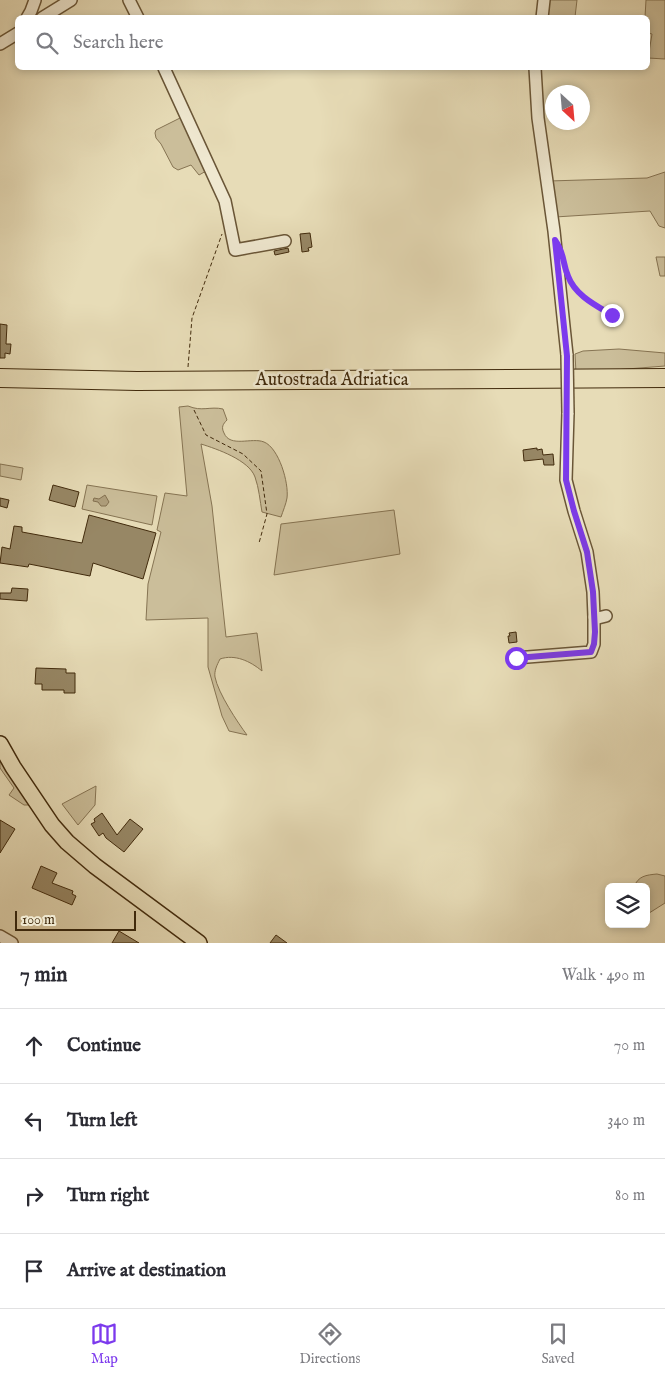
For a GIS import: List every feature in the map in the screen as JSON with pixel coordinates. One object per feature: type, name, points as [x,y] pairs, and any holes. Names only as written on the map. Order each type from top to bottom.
[{"type":"highway","name":"Autostrada Adriatica","points":[[0,378],[137,382],[628,384],[665,388]]},
{"type":"highway","name":"Autostrada Adriatica","points":[[0,389],[145,392],[628,384],[665,378]]},
{"type":"main road","points":[[0,744],[52,825],[67,842],[95,866],[199,943]]},
{"type":"street","points":[[29,15],[35,0]]},
{"type":"street","points":[[47,0],[55,5]]},
{"type":"street","points":[[45,15],[55,5],[71,0]]},
{"type":"street","points":[[129,0],[136,15]]},
{"type":"street","points":[[542,15],[544,0]]},
{"type":"street","points":[[0,44],[15,34]]},
{"type":"street","points":[[165,70],[225,201],[235,250],[285,241]]},
{"type":"street","points":[[516,658],[591,652],[600,616],[593,592],[587,552],[566,480],[567,356],[554,230],[538,118],[535,70]]},
{"type":"street","points":[[0,936],[12,943]]},
{"type":"path","points":[[188,368],[192,318],[228,216]]},
{"type":"path","points":[[567,275],[576,290],[612,315]]},
{"type":"path","points":[[194,410],[206,435],[243,454],[261,471],[267,514],[258,543]]},
{"type":"shaded area","points":[[547,0],[577,0],[575,15],[545,15]]},
{"type":"shaded area","points":[[646,0],[665,0],[665,59],[650,58],[652,34],[650,34],[650,15],[645,15]]},
{"type":"shaded area","points":[[182,117],[208,170],[199,175],[191,165],[178,170],[173,167],[156,138],[156,130]]},
{"type":"shaded area","points":[[665,172],[665,228],[659,226],[650,211],[555,217],[549,181],[647,178]]},
{"type":"shaded area","points":[[656,257],[665,257],[665,276],[660,276]]},
{"type":"shaded area","points":[[619,349],[665,353],[665,366],[576,373],[575,354],[583,351]]},
{"type":"shaded area","points":[[188,406],[198,409],[223,409],[227,420],[223,429],[227,437],[236,441],[264,442],[274,451],[285,475],[287,498],[281,517],[262,512],[258,486],[252,471],[232,456],[201,444],[212,506],[226,637],[257,633],[262,671],[247,661],[231,657],[220,659],[215,672],[217,684],[224,699],[247,735],[229,731],[222,716],[208,667],[208,618],[146,620],[148,584],[161,532],[157,530],[165,493],[187,496],[179,407]]},
{"type":"shaded area","points":[[0,464],[23,468],[21,480],[0,476]]},
{"type":"shaded area","points":[[87,485],[157,496],[152,525],[82,509]]},
{"type":"shaded area","points":[[105,495],[109,502],[106,506],[101,506],[98,502],[93,501],[94,498],[99,499]]},
{"type":"shaded area","points":[[394,510],[400,554],[274,575],[281,524]]},
{"type":"shaded area","points":[[0,752],[31,805],[24,805],[9,795],[14,788],[0,768]]},
{"type":"shaded area","points":[[96,786],[95,805],[78,825],[62,804]]},
{"type":"shaded area","points":[[649,875],[665,876],[665,903],[650,912],[650,883],[636,883],[638,880]]},
{"type":"building","points":[[310,233],[312,247],[308,248],[309,251],[302,252],[300,234]]},
{"type":"building","points":[[288,248],[289,252],[275,255],[274,251]]},
{"type":"building","points":[[0,324],[7,325],[6,344],[11,344],[10,354],[5,353],[5,358],[0,358]]},
{"type":"building","points":[[537,448],[537,450],[542,449],[543,455],[553,454],[554,465],[544,465],[543,459],[524,461],[523,450]]},
{"type":"building","points":[[53,485],[79,492],[75,507],[49,500]]},
{"type":"building","points":[[0,498],[9,500],[7,508],[0,506]]},
{"type":"building","points":[[89,515],[156,533],[143,579],[93,563],[90,576],[29,564],[28,567],[0,563],[2,547],[10,549],[14,526],[22,527],[22,532],[82,543]]},
{"type":"building","points":[[12,588],[28,589],[27,601],[0,599],[0,593],[11,593]]},
{"type":"building","points":[[516,632],[517,642],[509,643],[509,633]]},
{"type":"building","points":[[36,668],[66,669],[66,673],[75,673],[75,693],[64,693],[64,690],[42,690],[42,684],[35,684]]},
{"type":"building","points":[[102,813],[117,835],[130,819],[143,829],[124,852],[106,838],[103,833],[99,836],[91,824]]},
{"type":"building","points":[[0,820],[15,829],[0,853]]},
{"type":"building","points":[[41,866],[57,873],[52,883],[73,891],[72,894],[76,896],[72,905],[32,888]]},
{"type":"building","points":[[119,931],[139,943],[112,943]]},
{"type":"building","points":[[276,935],[287,943],[270,943]]},
{"type":"route","points":[[516,658],[591,652],[594,644],[593,592],[587,552],[569,496],[566,480],[567,356],[555,240],[562,249],[567,275],[576,290],[612,315]]}]
